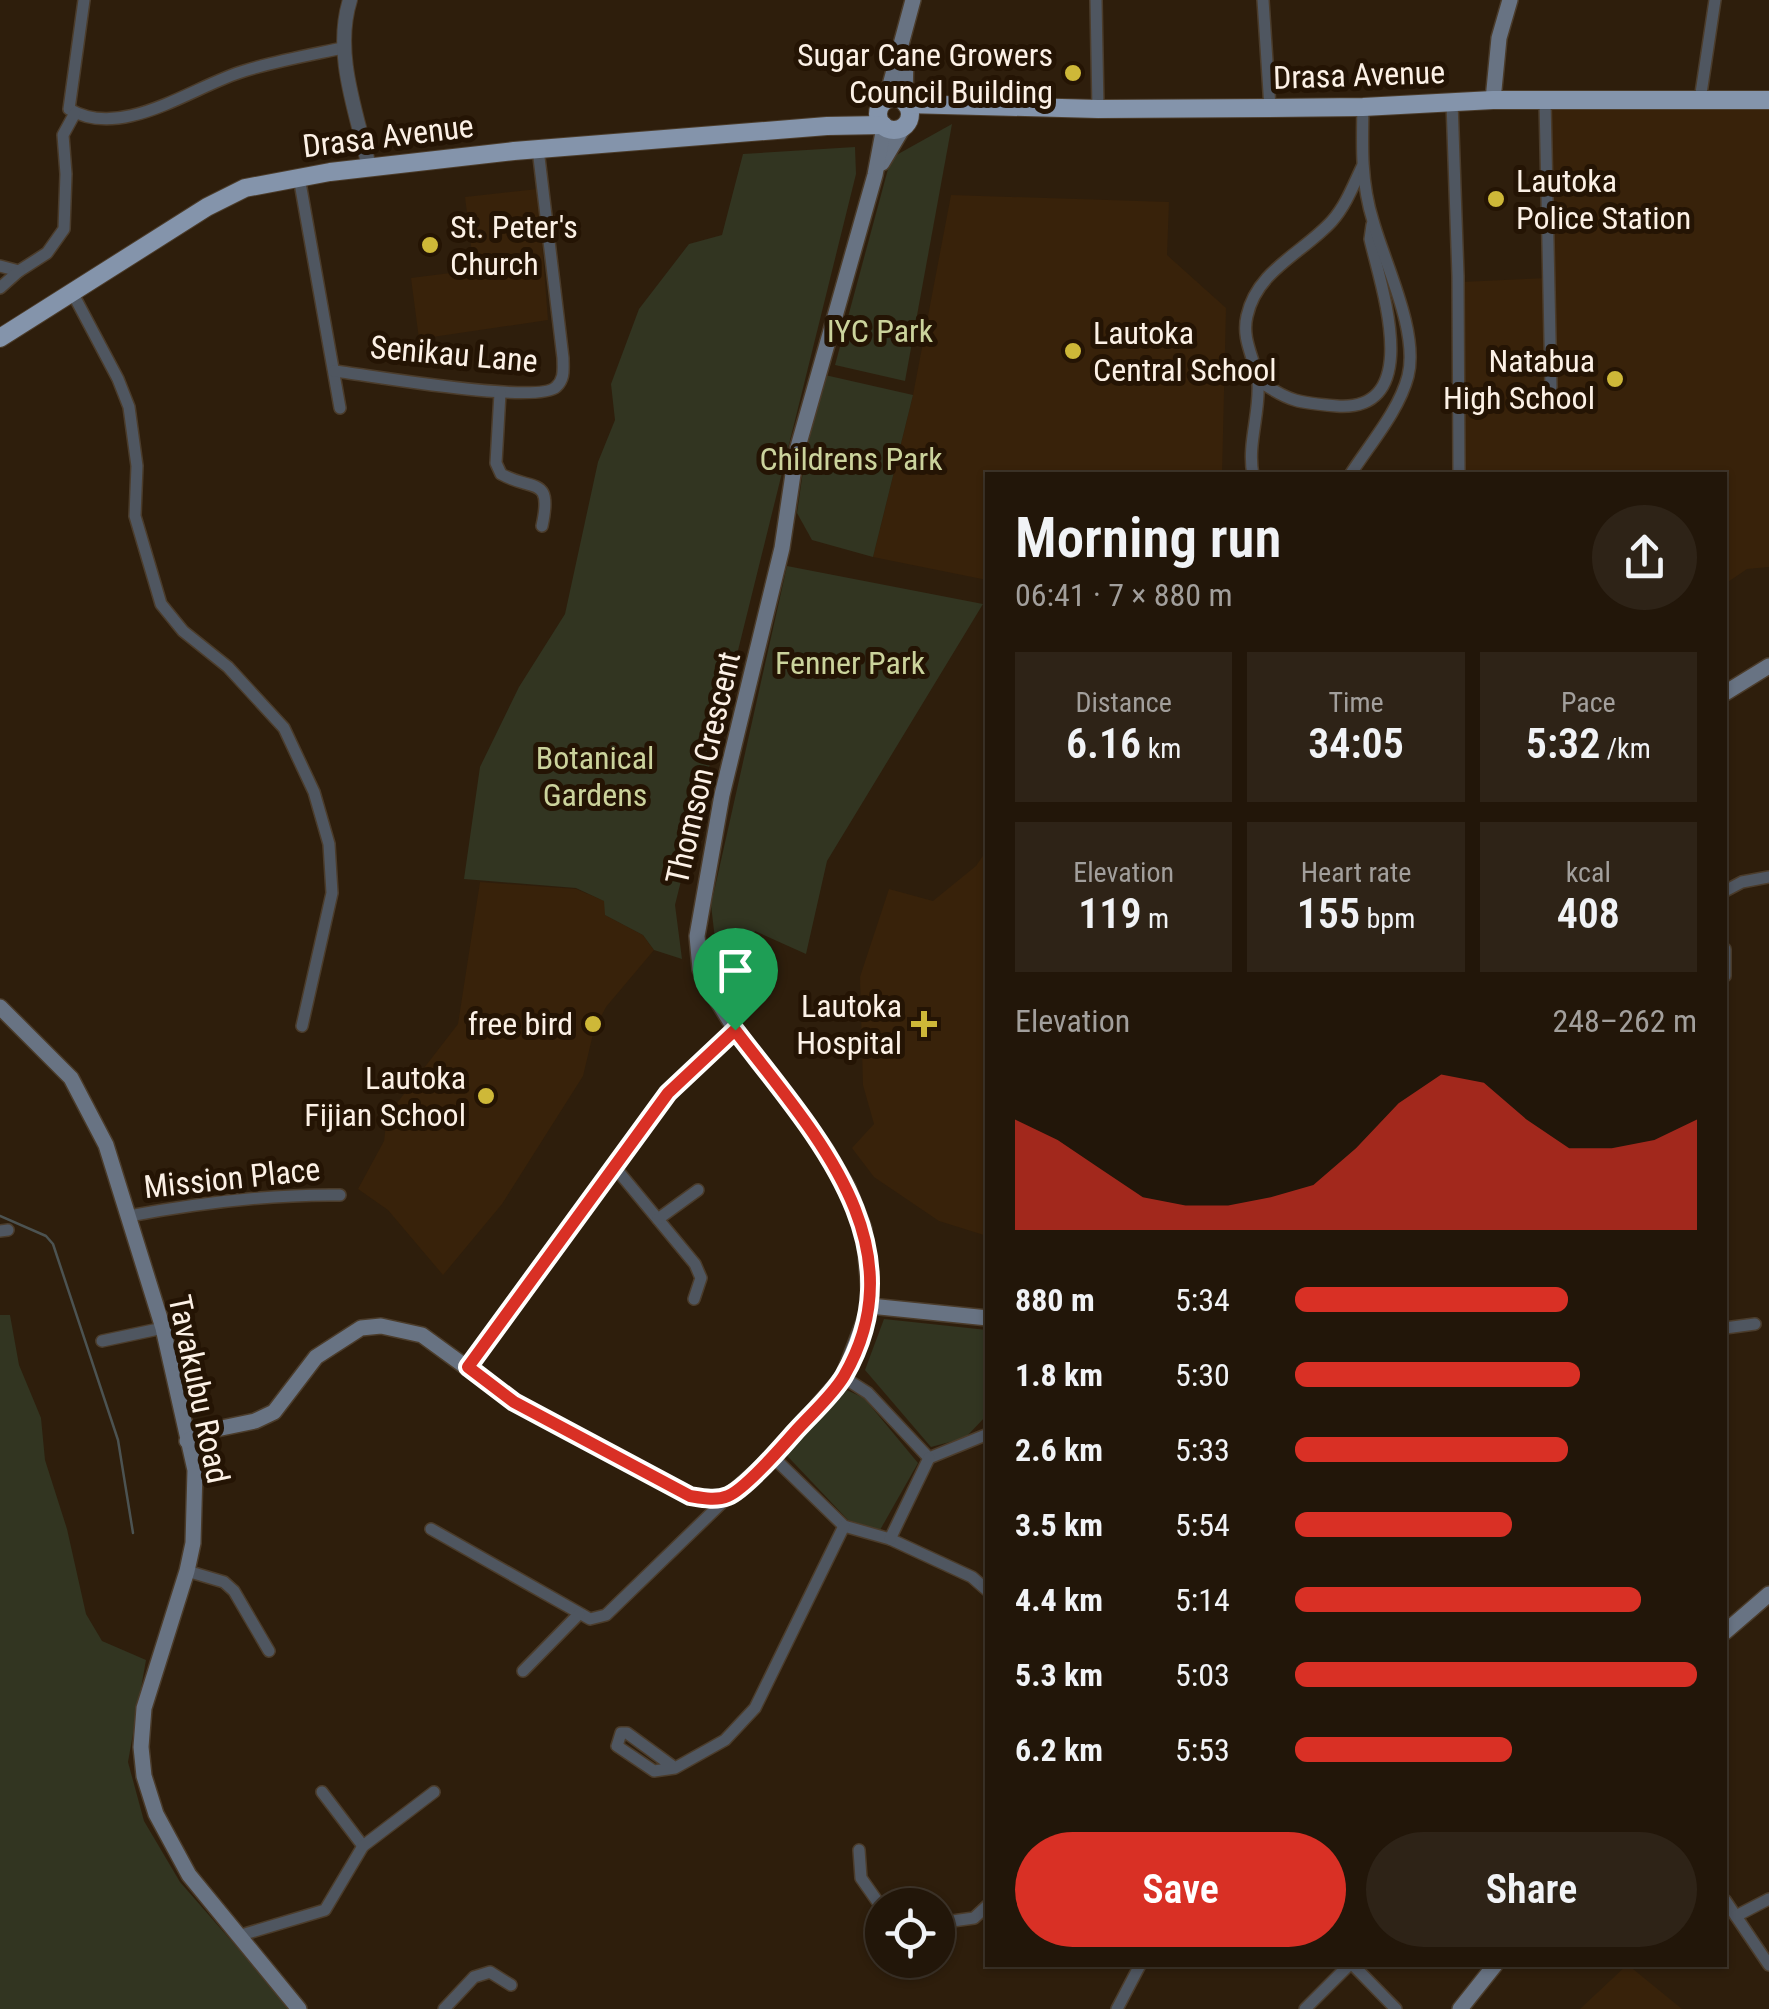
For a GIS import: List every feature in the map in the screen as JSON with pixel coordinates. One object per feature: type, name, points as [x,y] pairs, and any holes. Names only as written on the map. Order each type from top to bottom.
[{"type":"highway","name":"Drasa Avenue","points":[[0,338],[232,194],[299,177],[369,167],[827,126],[951,106],[1270,108],[1492,100],[1769,100]]},
{"type":"main road","name":"Thomson Crescent","points":[[729,1496],[773,1458],[843,1378],[870,1306],[864,1230],[848,1188],[826,1150],[735,1030],[700,969],[699,912],[722,795],[782,548],[796,454],[894,114],[913,0]]},
{"type":"main road","points":[[1492,100],[1498,38],[1510,0]]},
{"type":"main road","points":[[1727,692],[1769,666]]},
{"type":"main road","name":"Tavakubu Road","points":[[0,1007],[71,1078],[106,1144],[163,1328],[195,1470],[193,1543],[144,1708],[144,1776],[156,1814],[189,1874],[299,2009]]},
{"type":"main road","points":[[870,1306],[985,1318]]},
{"type":"main road","points":[[187,1441],[274,1412],[316,1356],[361,1328],[380,1326],[422,1335],[514,1402],[690,1496],[729,1496]]},
{"type":"main road","points":[[1727,1629],[1769,1594]]},
{"type":"main road","points":[[1460,2009],[1492,1967]]},
{"type":"street","points":[[84,0],[69,109],[86,119],[144,114],[241,71],[342,48]]},
{"type":"street","points":[[350,0],[342,48],[369,167]]},
{"type":"street","points":[[1096,0],[1098,109]]},
{"type":"street","points":[[1264,0],[1270,108]]},
{"type":"street","points":[[1700,100],[1716,0]]},
{"type":"street","points":[[1544,101],[1551,387]]},
{"type":"street","points":[[1452,102],[1458,259],[1458,472]]},
{"type":"street","points":[[1352,472],[1399,396],[1410,364],[1406,329],[1372,221],[1362,167],[1363,107]]},
{"type":"street","points":[[0,288],[47,253],[64,229],[63,134],[75,113]]},
{"type":"street","name":"Senikau Lane","points":[[334,371],[500,393],[547,392],[556,388],[564,377],[538,149]]},
{"type":"street","points":[[1252,472],[1250,460],[1258,380],[1245,339],[1246,317],[1265,278],[1340,212],[1362,167]]},
{"type":"street","points":[[299,177],[340,408]]},
{"type":"street","points":[[1258,380],[1294,403],[1308,405],[1354,406],[1380,386],[1392,363],[1393,344],[1370,239],[1372,221]]},
{"type":"street","points":[[0,266],[19,271]]},
{"type":"street","points":[[72,292],[118,378],[129,408],[138,466],[135,516],[161,604],[182,631],[228,667],[284,728],[314,792],[330,844],[332,892],[302,1026]]},
{"type":"street","points":[[500,393],[496,463],[500,474],[545,492],[547,504],[542,526]]},
{"type":"street","points":[[1727,890],[1769,876]]},
{"type":"street","points":[[468,1367],[613,1166],[686,1073],[735,1030]]},
{"type":"street","points":[[613,1166],[700,1272],[694,1299]]},
{"type":"street","points":[[658,1219],[698,1190]]},
{"type":"street","name":"Mission Place","points":[[128,1216],[214,1201],[290,1194],[340,1195]]},
{"type":"street","points":[[1727,1328],[1755,1324]]},
{"type":"street","points":[[102,1342],[163,1328]]},
{"type":"street","points":[[843,1378],[868,1393],[928,1458]]},
{"type":"street","points":[[890,1539],[928,1458],[985,1435]]},
{"type":"street","points":[[773,1458],[844,1526],[890,1539],[972,1577],[985,1588]]},
{"type":"street","points":[[430,1530],[590,1619],[606,1615],[729,1496]]},
{"type":"street","points":[[675,1768],[628,1733],[620,1733],[616,1739],[617,1746],[654,1771],[675,1768],[725,1740],[755,1708],[844,1526]]},
{"type":"street","points":[[187,1571],[224,1582],[234,1592],[268,1651]]},
{"type":"street","points":[[523,1671],[579,1614]]},
{"type":"street","points":[[322,1792],[362,1846]]},
{"type":"street","points":[[238,1936],[325,1910],[362,1846],[434,1792]]},
{"type":"street","points":[[859,1850],[861,1878],[868,1888]]},
{"type":"street","points":[[1736,1916],[1769,1899]]},
{"type":"street","points":[[1727,1903],[1769,1965]]},
{"type":"street","points":[[955,1921],[974,1918],[985,1908]]},
{"type":"street","points":[[1117,2009],[1139,1967]]},
{"type":"street","points":[[1305,2009],[1349,1967]]},
{"type":"street","points":[[1353,1967],[1396,2009]]},
{"type":"street","points":[[444,2009],[474,1977],[490,1972],[511,1985]]},
{"type":"shaded area","name":"Natabua High School","points":[[1550,102],[1769,105],[1769,567],[1747,569],[1727,583],[1727,472],[1461,472],[1461,282],[1548,278]]},
{"type":"shaded area","points":[[538,189],[548,320],[419,339],[411,278],[474,270],[465,197]]},
{"type":"shaded area","name":"Lautoka Central School","points":[[951,195],[1169,202],[1167,255],[1226,308],[1222,472],[985,472],[985,580],[873,557],[913,395]]},
{"type":"shaded area","name":"Lautoka Hospital","points":[[985,853],[985,1235],[939,1221],[874,1177],[852,1148],[874,1124],[863,1085],[860,977],[889,889],[933,901],[976,866]]},
{"type":"shaded area","name":"Lautoka Fijian School","points":[[480,882],[576,889],[605,901],[605,915],[643,935],[654,950],[606,1007],[594,1030],[583,1076],[502,1204],[443,1275],[388,1210],[358,1189],[384,1141],[387,1116],[458,1024]]},
{"type":"shaded area","points":[[1630,1967],[1682,2009],[1580,2009]]},
{"type":"green space","name":"IYC Park","points":[[952,124],[905,381],[835,365],[891,158]]},
{"type":"green space","name":"Botanical Gardens","points":[[855,147],[856,174],[675,905],[682,959],[654,950],[643,935],[605,915],[604,901],[576,888],[464,879],[480,767],[519,687],[565,614],[598,462],[615,420],[611,384],[639,309],[689,244],[722,235],[743,154]]},
{"type":"green space","name":"Childrens Park","points":[[825,375],[913,395],[873,557],[812,540],[797,513],[805,457]]},
{"type":"green space","name":"Fenner Park","points":[[787,566],[983,604],[827,861],[806,954],[755,931],[735,967],[718,965],[711,905]]},
{"type":"green space","points":[[0,1315],[10,1315],[19,1365],[41,1418],[45,1460],[67,1529],[86,1614],[102,1641],[146,1660],[128,1762],[144,1821],[180,1882],[291,2009],[0,2009]]},
{"type":"green space","points":[[884,1319],[985,1330],[985,1417],[965,1438],[931,1447],[865,1370]]},
{"type":"green space","points":[[836,1385],[864,1398],[918,1463],[880,1530],[848,1520],[775,1443]]},
{"type":"waterway","points":[[0,1216],[46,1236],[53,1244],[118,1440],[133,1533]]},
{"type":"place","name":"Sugar Cane Growers Council Building","points":[[1073,73]]},
{"type":"place","name":"Lautoka Police Station","points":[[1496,199]]},
{"type":"place","name":"St. Peter's Church","points":[[430,245]]},
{"type":"place","name":"Lautoka Central School","points":[[1073,351]]},
{"type":"place","name":"Natabua High School","points":[[1615,379]]},
{"type":"place","name":"free bird","points":[[593,1024]]},
{"type":"place","name":"Lautoka Hospital","points":[[924,1024]]},
{"type":"place","name":"Lautoka Fijian School","points":[[486,1096]]},
{"type":"route","points":[[735,1030],[826,1150],[848,1188],[864,1230],[870,1306],[843,1378],[773,1458],[729,1496],[710,1499],[690,1496],[514,1402],[468,1367],[668,1093],[735,1030]]}]
